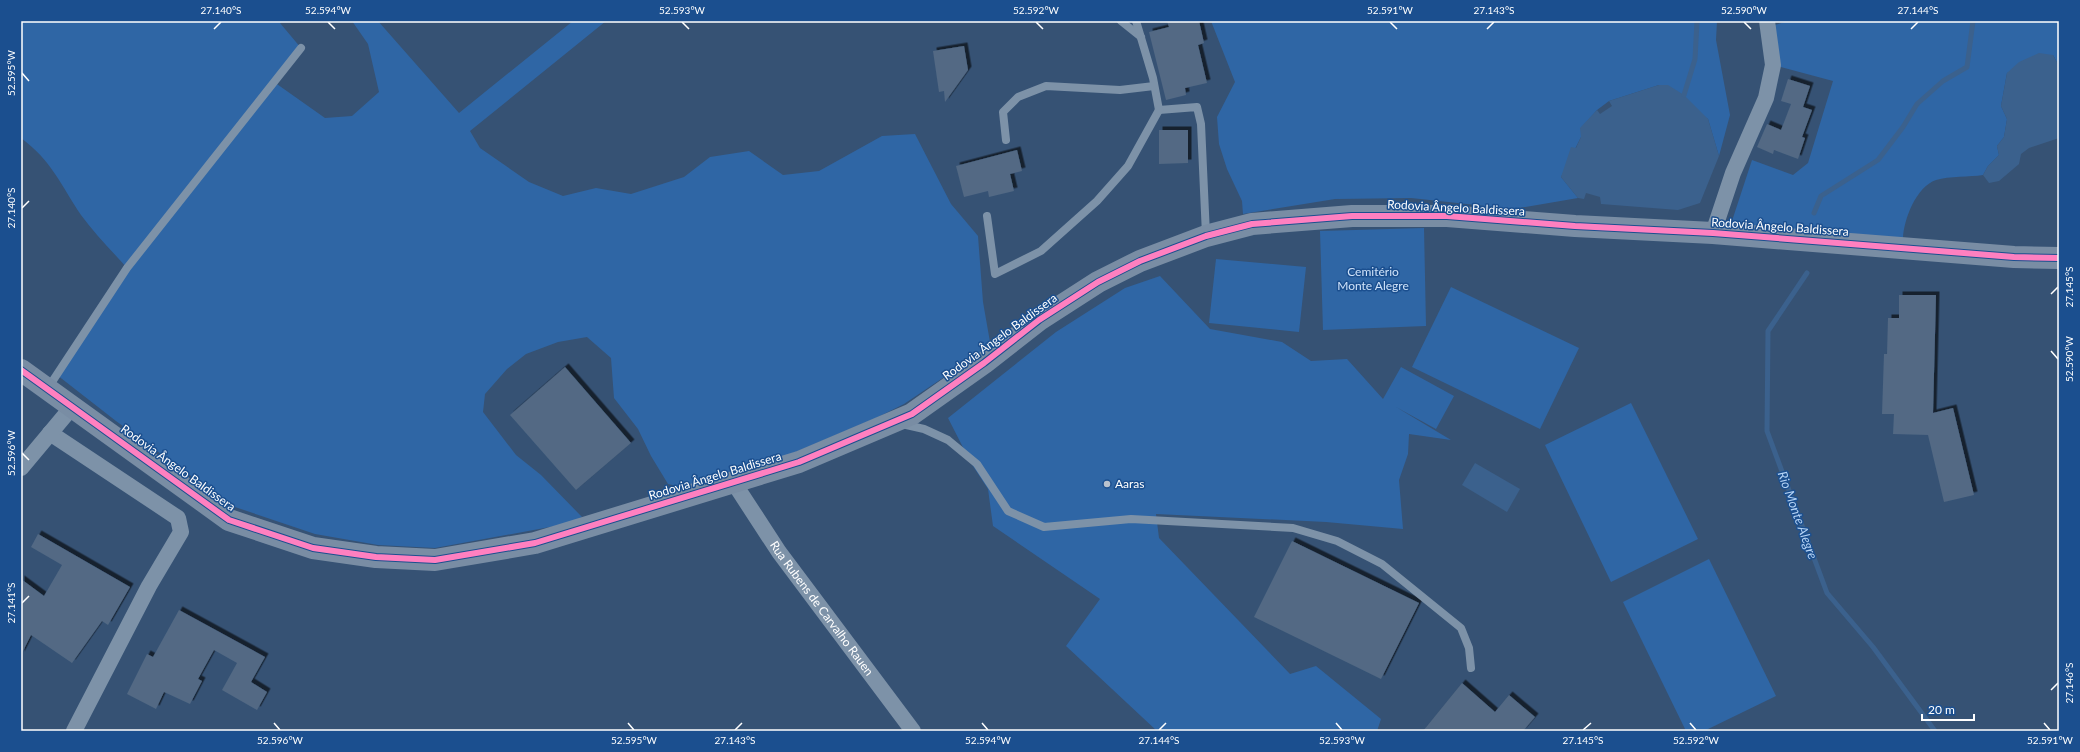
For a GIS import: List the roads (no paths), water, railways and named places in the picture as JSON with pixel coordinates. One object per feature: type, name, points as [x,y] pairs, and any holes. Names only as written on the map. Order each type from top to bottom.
[{"type":"street","points":[[1713,233],[1734,173],[1766,98],[1773,65],[1767,21]]},
{"type":"street","name":"Rodovia Ângelo Baldissera","points":[[21,370],[229,520],[313,548],[376,557],[435,560],[535,543],[799,462],[912,414],[984,363],[1039,320],[1098,282],[1140,261],[1206,236],[1252,224],[1317,218],[1393,214],[1447,216],[1575,226],[1713,233],[2014,257],[2059,258]]},
{"type":"street","points":[[21,468],[72,407]]},
{"type":"street","points":[[50,433],[178,518],[181,532],[149,586],[74,731]]},
{"type":"street","name":"Rua Rubens de Carvalho Rauen","points":[[734,483],[779,552],[913,731]]},
{"type":"lane","points":[[1121,21],[1141,37]]},
{"type":"lane","points":[[987,216],[995,274],[1041,251],[1097,201],[1128,166],[1159,110],[1136,21]]},
{"type":"lane","points":[[47,389],[127,268],[301,48]]},
{"type":"lane","points":[[1006,140],[1003,112],[1018,97],[1046,86],[1120,90],[1154,86]]},
{"type":"lane","points":[[1159,110],[1197,107],[1201,124],[1206,236]]},
{"type":"lane","points":[[893,422],[924,429],[948,440],[977,464],[1008,511],[1044,527],[1131,519],[1293,528],[1337,541],[1382,564],[1461,628],[1469,648],[1471,668]]},
{"type":"waterway","points":[[1684,95],[1695,59],[1697,21]]},
{"type":"waterway","name":"Rio Monte Alegre","points":[[1814,213],[1821,196],[1878,160],[1903,127],[1917,104],[1943,81],[1967,67],[1973,21]]},
{"type":"waterway","name":"Rio Monte Alegre","points":[[1807,273],[1768,331],[1767,431],[1827,593],[1873,647],[1935,731]]},
{"type":"place","name":"Aaras","points":[[1107,484]]},
{"type":"park label","name":"Cemitério Monte Alegre","points":[[1373,279]]}]
